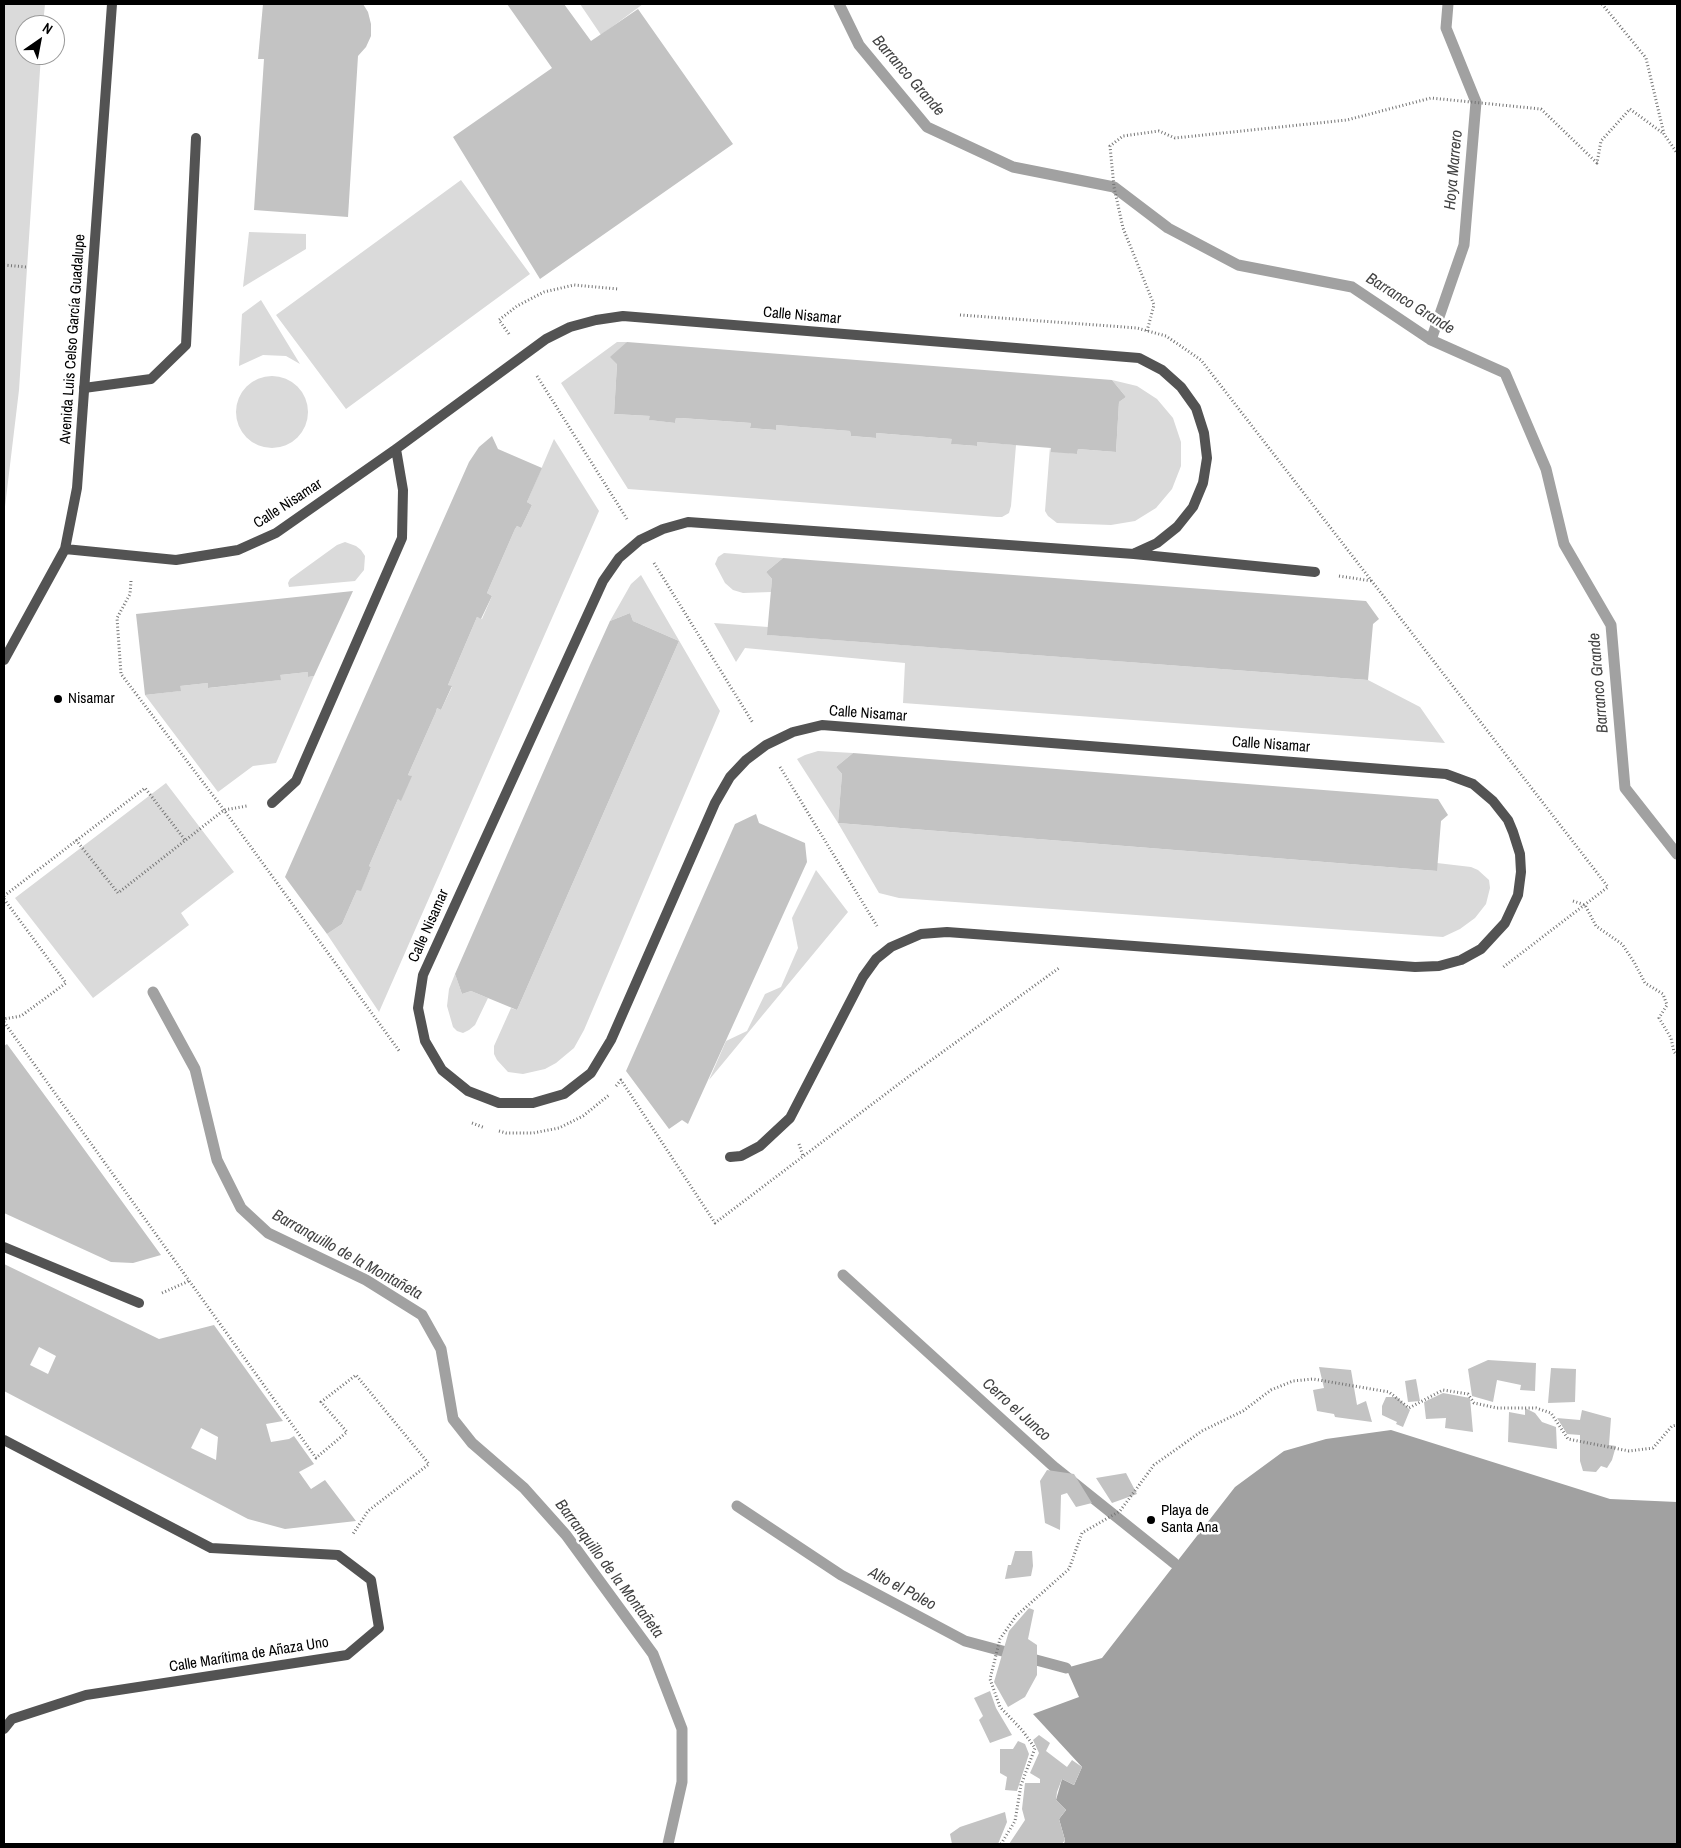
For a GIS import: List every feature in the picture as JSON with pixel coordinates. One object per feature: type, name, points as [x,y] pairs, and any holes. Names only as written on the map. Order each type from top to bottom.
[{"type":"street","name":"Avenida Luis Celso García Guadalupe","points":[[4,660],[65,549],[77,488],[112,4]]},
{"type":"street","points":[[84,388],[151,379],[186,345],[196,138]]},
{"type":"street","name":"Calle Nisamar","points":[[65,549],[176,560],[238,550],[276,533],[396,449],[546,339],[570,328],[596,320],[623,316],[1139,358],[1162,370],[1181,387],[1196,408],[1204,433],[1206,458],[1203,483],[1193,507],[1178,527],[1158,543],[1134,554]]},
{"type":"street","points":[[272,803],[296,781],[402,538],[403,490],[396,449]]},
{"type":"street","name":"Calle Nisamar","points":[[730,1156],[741,1156],[760,1146],[790,1118],[863,977],[876,959],[891,947],[921,934],[947,932],[1415,967],[1439,966],[1461,960],[1481,949],[1505,923],[1518,895],[1521,872],[1520,854],[1508,820],[1493,801],[1473,784],[1446,774],[822,725],[793,732],[766,744],[746,760],[730,777],[715,803],[611,1040],[591,1073],[564,1094],[533,1104],[499,1103],[468,1091],[442,1070],[425,1041],[418,1008],[423,975],[603,581],[619,558],[640,540],[663,529],[688,522],[1134,554],[1315,572]]},
{"type":"street","points":[[4,1247],[139,1303]]},
{"type":"street","points":[[4,1440],[211,1548],[338,1555]]},
{"type":"street","name":"Calle Marítima de Añaza Uno","points":[[4,1729],[12,1719],[86,1695],[347,1655],[379,1628],[371,1580],[338,1555]]},
{"type":"path","points":[[1602,4],[1646,58],[1664,134],[1677,154]]},
{"type":"path","points":[[1147,331],[1154,305],[1123,228],[1114,187],[1110,146],[1123,136],[1159,131],[1175,138],[1347,120],[1431,98],[1541,109],[1597,162],[1601,141],[1630,109],[1664,134]]},
{"type":"path","points":[[4,265],[26,267]]},
{"type":"path","points":[[549,393],[891,947]]},
{"type":"path","points":[[133,556],[130,594],[117,618],[121,674],[224,810],[401,1054]]},
{"type":"path","points":[[1315,572],[1373,581],[1608,887],[1498,970]]},
{"type":"path","points":[[185,840],[145,788],[4,897],[66,983],[21,1016],[4,1021],[316,1458],[347,1432],[321,1402],[356,1375],[429,1464],[368,1511],[338,1555]]},
{"type":"path","points":[[76,840],[118,893],[224,810],[272,803]]},
{"type":"path","points":[[1573,901],[1585,905],[1596,926],[1622,944],[1645,983],[1663,994],[1666,1006],[1659,1018],[1671,1038],[1674,1052],[1677,1055]]},
{"type":"path","points":[[621,1080],[715,1224],[912,1074],[1059,968],[1068,968]]},
{"type":"path","points":[[1001,1844],[1015,1821],[1021,1785],[1035,1748],[1022,1730],[1000,1707],[990,1679],[1000,1639],[1016,1616],[1069,1569],[1082,1533],[1120,1511],[1154,1465],[1202,1431],[1244,1411],[1271,1390],[1293,1381],[1313,1380],[1389,1392],[1409,1408],[1443,1390],[1468,1394],[1474,1403],[1497,1408],[1536,1408],[1551,1413],[1568,1439],[1629,1451],[1653,1448],[1672,1426],[1677,1425]]},
{"type":"shaded area","points":[[4,4],[45,4],[44,15],[15,15],[15,65],[40,65],[19,390],[4,515]]},
{"type":"shaded area","points":[[580,4],[643,4],[601,35]]},
{"type":"shaded area","points":[[461,180],[530,274],[346,409],[276,315]]},
{"type":"shaded area","points":[[249,232],[306,234],[306,249],[243,287]]},
{"type":"shaded area","points":[[261,300],[300,364],[286,356],[263,355],[239,366],[242,314]]},
{"type":"shaded area","points":[[617,342],[627,342],[617,364],[614,414],[650,416],[650,420],[675,423],[676,418],[681,418],[751,423],[750,428],[775,430],[776,425],[850,431],[851,436],[875,438],[876,433],[952,439],[952,444],[976,446],[977,442],[1016,445],[1009,513],[1002,517],[997,517],[628,489],[561,383]]},
{"type":"shaded area","points":[[272,376],[292,382],[302,392],[308,412],[302,432],[292,442],[272,448],[252,442],[242,432],[236,412],[242,392],[252,382]]},
{"type":"shaded area","points":[[1112,380],[1137,386],[1157,399],[1173,418],[1181,442],[1181,466],[1172,489],[1156,508],[1135,521],[1111,525],[1057,523],[1045,511],[1050,447],[1051,451],[1077,454],[1078,449],[1116,452],[1119,402],[1126,397]]},
{"type":"shaded area","points":[[554,439],[599,511],[379,1012],[327,934],[342,924],[357,890],[361,890],[371,867],[369,866],[398,799],[401,800],[411,776],[408,775],[437,708],[441,710],[452,687],[448,685],[477,617],[482,619],[492,596],[487,593],[515,529],[517,526],[521,528],[532,505],[527,502]]},
{"type":"shaded area","points":[[345,542],[356,546],[365,556],[364,570],[355,581],[289,587],[290,579],[337,545]]},
{"type":"shaded area","points":[[724,553],[783,558],[766,572],[772,579],[771,592],[743,593],[733,590],[725,583],[715,564],[718,557]]},
{"type":"shaded area","points":[[641,575],[720,711],[584,1030],[574,1048],[556,1063],[545,1069],[523,1074],[508,1072],[497,1060],[494,1054],[494,1046],[511,1008],[517,1010],[679,641],[633,621],[630,613],[610,621],[631,584]]},
{"type":"shaded area","points":[[714,623],[768,627],[768,635],[1368,680],[1420,707],[1445,743],[903,703],[905,663],[745,648],[736,662]]},
{"type":"shaded area","points":[[308,672],[308,677],[314,676],[276,763],[253,766],[218,792],[145,695],[180,691],[180,686],[208,683],[209,688],[280,680],[280,675]]},
{"type":"shaded area","points":[[818,751],[853,753],[836,767],[842,774],[838,823],[797,759]]},
{"type":"shaded area","points":[[166,783],[234,872],[181,913],[189,925],[93,998],[15,898]]},
{"type":"shaded area","points":[[838,823],[1437,871],[1437,863],[1471,867],[1478,870],[1489,880],[1490,888],[1486,904],[1475,918],[1460,929],[1443,937],[899,898],[879,893]]},
{"type":"shaded area","points":[[816,870],[848,912],[709,1080],[726,1041],[747,1031],[765,994],[781,987],[798,948],[792,918]]},
{"type":"shaded area","points":[[455,974],[462,994],[471,991],[488,998],[475,1025],[463,1033],[453,1027],[447,1006],[449,989]]},
{"type":"shaded area","points":[[1391,1430],[1610,1499],[1677,1502],[1677,1844],[1064,1844],[1065,1840],[1059,1819],[1066,1810],[1056,1800],[1062,1779],[1074,1785],[1082,1767],[1033,1714],[1079,1697],[1066,1668],[1102,1658],[1235,1487],[1284,1451],[1326,1439]]},
{"type":"building","points":[[263,4],[363,4],[368,12],[371,36],[366,47],[358,56],[348,217],[254,210],[264,59],[258,59]]},
{"type":"building","points":[[507,4],[564,4],[591,41],[638,9],[733,144],[540,279],[453,137],[552,68]]},
{"type":"building","points":[[627,342],[1112,380],[1126,397],[1119,402],[1116,452],[1078,449],[1077,454],[1051,452],[1051,448],[977,442],[977,446],[951,444],[952,439],[876,433],[876,438],[851,436],[850,431],[776,425],[776,430],[750,428],[751,423],[681,418],[676,418],[675,423],[649,420],[650,416],[614,414],[617,364],[610,357]]},
{"type":"building","points":[[492,436],[498,449],[542,468],[527,502],[532,505],[521,528],[517,526],[515,529],[487,593],[492,596],[481,619],[477,617],[448,685],[452,686],[441,710],[437,708],[408,775],[412,776],[401,801],[398,799],[369,866],[371,867],[361,891],[357,890],[342,924],[327,934],[285,877],[469,462],[479,447]]},
{"type":"building","points":[[783,558],[1366,601],[1379,619],[1373,624],[1368,680],[767,635],[772,579],[766,572]]},
{"type":"building","points":[[353,591],[314,676],[308,677],[308,672],[280,675],[281,680],[208,688],[208,683],[180,686],[181,691],[145,695],[136,614]]},
{"type":"building","points":[[630,613],[633,621],[679,641],[517,1010],[471,991],[462,994],[455,974],[590,665],[610,621]]},
{"type":"building","points":[[853,753],[1438,799],[1448,815],[1441,821],[1437,871],[838,823],[842,774],[836,767]]},
{"type":"building","points":[[756,814],[759,823],[805,843],[807,862],[688,1124],[682,1120],[669,1129],[626,1071],[735,824]]},
{"type":"building","points":[[7,1044],[161,1255],[133,1263],[111,1262],[4,1213],[4,1046]]},
{"type":"building","points":[[4,1264],[159,1339],[214,1325],[283,1421],[266,1424],[271,1442],[289,1439],[294,1436],[314,1464],[299,1472],[311,1489],[325,1480],[356,1521],[285,1529],[248,1519],[4,1391]],"holes":[[[39,1347],[56,1356],[48,1374],[30,1365]],[[201,1428],[218,1437],[216,1460],[191,1448]]]},
{"type":"building","points":[[1488,1360],[1536,1363],[1535,1391],[1520,1390],[1521,1385],[1497,1380],[1493,1402],[1472,1396],[1468,1369]]},
{"type":"building","points":[[1319,1367],[1351,1370],[1357,1405],[1366,1401],[1372,1422],[1335,1417],[1334,1414],[1317,1411],[1313,1390],[1324,1388]]},
{"type":"building","points":[[1551,1368],[1576,1369],[1575,1402],[1548,1403]]},
{"type":"building","points":[[1416,1379],[1420,1401],[1408,1402],[1405,1381]]},
{"type":"building","points":[[1443,1393],[1470,1398],[1473,1432],[1445,1428],[1446,1418],[1426,1419],[1424,1402]]},
{"type":"building","points":[[1386,1397],[1397,1397],[1410,1410],[1403,1427],[1382,1415],[1382,1406]]},
{"type":"building","points":[[1525,1408],[1535,1413],[1542,1422],[1556,1427],[1557,1449],[1508,1442],[1509,1412],[1525,1415]]},
{"type":"building","points":[[1582,1410],[1611,1418],[1609,1445],[1616,1446],[1612,1460],[1607,1468],[1601,1466],[1596,1472],[1583,1471],[1580,1461],[1580,1435],[1567,1434],[1557,1418],[1580,1420]]},
{"type":"building","points":[[1047,1470],[1074,1474],[1092,1503],[1076,1507],[1067,1493],[1061,1495],[1060,1530],[1045,1523],[1040,1481]]},
{"type":"building","points":[[1126,1473],[1137,1494],[1112,1503],[1096,1478]]},
{"type":"building","points":[[1015,1551],[1032,1551],[1033,1566],[1031,1576],[1005,1579],[1008,1565],[1011,1565]]},
{"type":"building","points":[[1029,1608],[1034,1610],[1028,1639],[1037,1645],[1037,1675],[1025,1697],[1008,1707],[994,1682],[1009,1631]]},
{"type":"building","points":[[990,1691],[996,1708],[1012,1735],[990,1743],[979,1720],[983,1716],[974,1698]]},
{"type":"building","points":[[1039,1735],[1050,1743],[1046,1751],[1067,1767],[1072,1760],[1082,1767],[1074,1785],[1062,1779],[1057,1792],[1056,1800],[1066,1810],[1059,1819],[1065,1840],[1062,1844],[1009,1844],[1025,1820],[1022,1809],[1025,1783],[1040,1783],[1040,1779],[1030,1773],[1039,1753],[1033,1740]]},
{"type":"building","points":[[1018,1741],[1025,1744],[1029,1754],[1017,1791],[1005,1790],[1007,1777],[1000,1773],[1000,1749],[1013,1749]]},
{"type":"building","points":[[1005,1812],[1007,1822],[998,1844],[952,1844],[950,1834],[960,1827]]},
{"type":"waterway","name":"Barranco Grande","points":[[839,4],[859,45],[927,127],[1013,167],[1114,187],[1168,228],[1238,265],[1352,287],[1431,340],[1505,373],[1546,469],[1564,544],[1611,625],[1625,788],[1677,854]]},
{"type":"waterway","name":"Hoya Marrero","points":[[1431,340],[1464,245],[1476,102],[1446,28],[1448,4]]},
{"type":"waterway","name":"Barranquillo de la Montañeta","points":[[153,992],[195,1069],[217,1160],[241,1208],[268,1233],[366,1280],[422,1315],[441,1349],[453,1419],[472,1443],[524,1488],[566,1535],[653,1654],[682,1729],[682,1782],[668,1844]]},
{"type":"waterway","name":"Cerro el Junco","points":[[843,1275],[1053,1466],[1174,1563]]},
{"type":"waterway","name":"Alto el Poleo","points":[[737,1506],[841,1575],[965,1641],[1066,1668]]},
{"type":"place","name":"Nisamar","points":[[58,699]]},
{"type":"place","name":"Playa de Santa Ana","points":[[1151,1520]]}]
